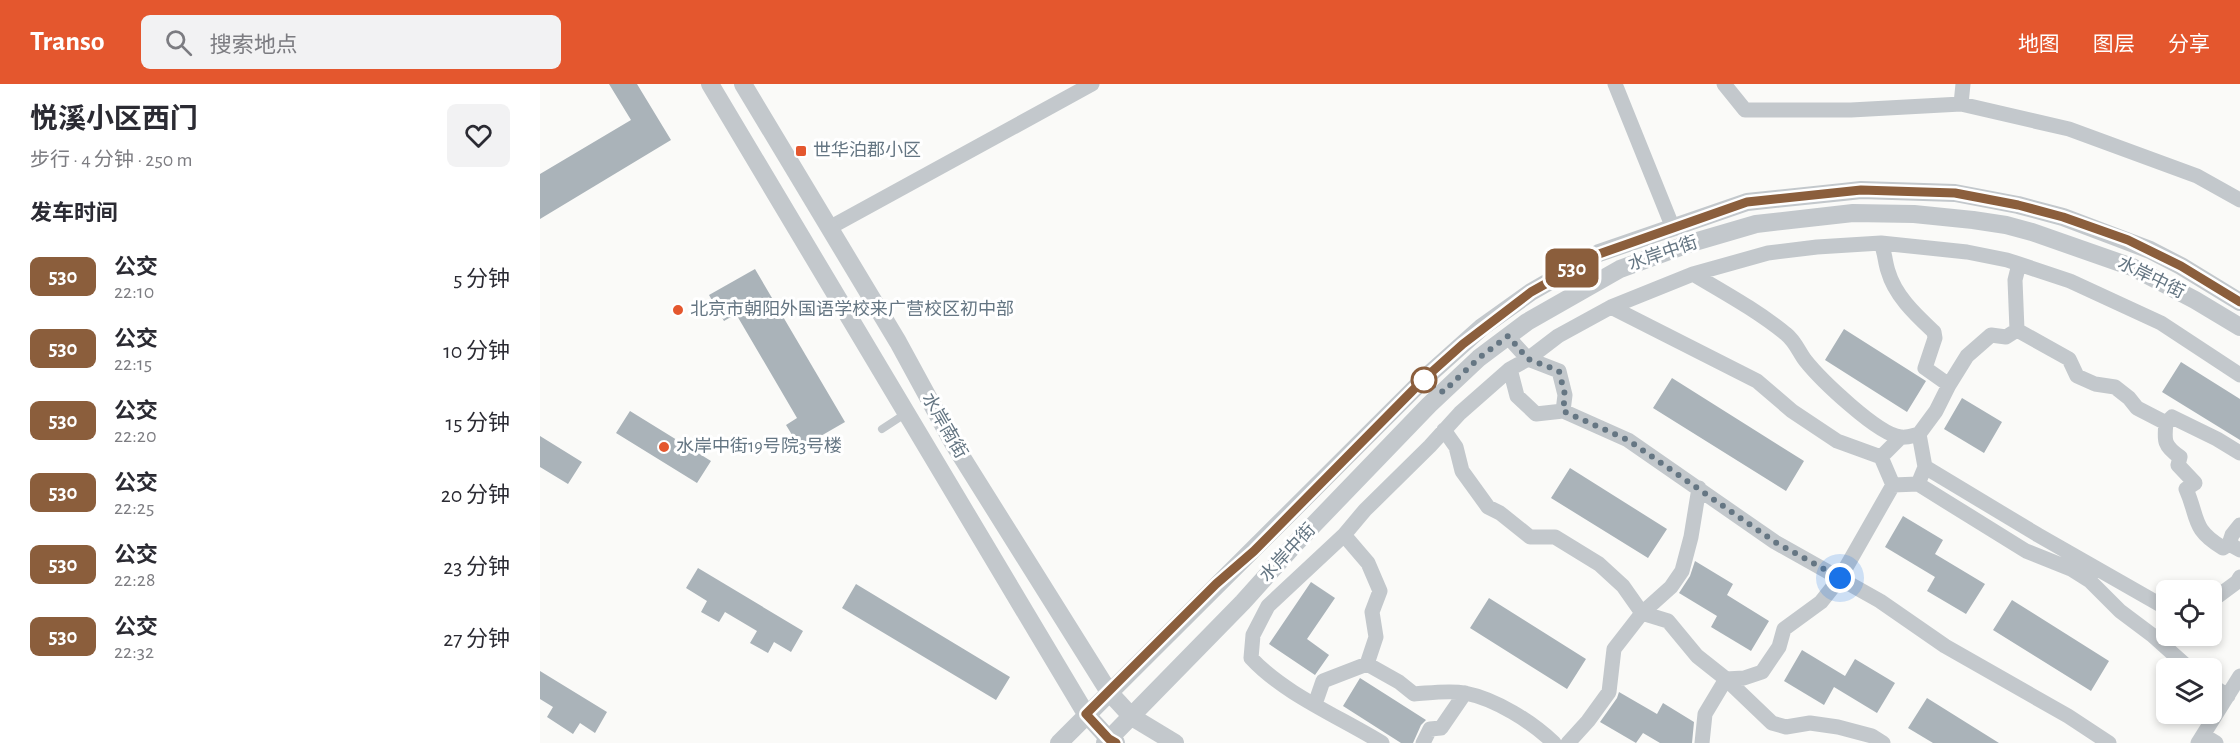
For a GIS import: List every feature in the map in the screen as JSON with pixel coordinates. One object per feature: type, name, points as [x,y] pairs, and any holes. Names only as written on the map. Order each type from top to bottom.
[{"type":"street","name":"水岸南街","points":[[710,84],[1086,714],[1110,742]]},
{"type":"street","name":"水岸南街","points":[[742,84],[898,342],[953,443],[1109,692],[1132,717],[1174,743]]},
{"type":"street","points":[[829,228],[1092,84]]},
{"type":"street","points":[[1615,84],[1673,228]]},
{"type":"street","points":[[1724,84],[1745,110],[1851,110],[1961,104],[2069,129],[2197,176],[2240,201]]},
{"type":"street","points":[[1961,104],[1963,84]]},
{"type":"street","name":"水岸中街","points":[[1059,743],[1425,378],[1482,327],[1531,292],[1599,254],[1747,202],[1861,190],[1955,193],[2018,205],[2063,217],[2128,240],[2181,266],[2240,302]]},
{"type":"street","name":"水岸中街","points":[[1110,742],[1429,405],[1479,358],[1527,322],[1620,269],[1691,243],[1756,224],[1853,213],[1914,214],[1973,219],[2032,232],[2132,267],[2196,300],[2240,327]]},
{"type":"street","points":[[1881,243],[1887,259],[1887,270],[1897,289],[1911,310],[1934,332],[1935,338],[1925,368],[1949,385]]},
{"type":"street","points":[[1382,743],[1266,675],[1251,658],[1253,635],[1268,606],[1344,535],[1365,510],[1460,413],[1510,369],[1528,359],[1558,336],[1611,307],[1693,274],[1768,253],[1881,243],[1967,252],[2019,264],[2070,281],[2161,323],[2240,375]]},
{"type":"street","points":[[2018,330],[2014,280],[2019,264]]},
{"type":"street","points":[[1693,274],[1743,304],[1789,336],[1805,360],[1831,389],[1854,406],[1876,427],[1901,437],[1919,434],[1936,411],[1966,357],[1991,335],[2006,337],[2018,330]]},
{"type":"street","points":[[1611,307],[1757,381],[1792,411],[1837,441],[1881,457],[1893,485]]},
{"type":"street","points":[[2018,330],[2070,359],[2077,376],[2095,384],[2115,387],[2137,408],[2166,423]]},
{"type":"street","points":[[1508,336],[1528,359],[1559,371],[1565,395],[1563,411]]},
{"type":"street","points":[[1510,369],[1517,396],[1536,414],[1563,411],[1628,440],[1775,542],[1880,601],[1945,646],[2068,716],[2109,743]]},
{"type":"street","points":[[2240,453],[2172,417],[2166,423],[2164,437],[2168,448],[2180,457],[2178,465],[2195,483],[2186,489],[2197,525],[2208,539],[2223,548],[2235,547],[2232,535],[2240,525]]},
{"type":"street","points":[[1444,430],[1456,447],[1462,471],[1488,507],[1500,513],[1530,537],[1555,537],[1599,564],[1623,586],[1642,613],[1668,621],[1697,657],[1726,679],[1772,723],[1786,727],[1810,723],[1838,727],[1872,736],[1883,743]]},
{"type":"street","points":[[1918,484],[1925,467],[1919,434]]},
{"type":"street","points":[[1881,457],[1901,437]]},
{"type":"street","points":[[1925,467],[2057,547],[2156,602]]},
{"type":"street","points":[[1893,485],[1918,484],[2026,552],[2071,569],[2090,581],[2120,611],[2178,658]]},
{"type":"street","points":[[1726,679],[1744,678],[1762,672],[1779,647],[1784,629],[1821,602],[1840,578],[1893,485]]},
{"type":"street","points":[[1568,743],[1588,721],[1609,692],[1614,649],[1642,613],[1671,586],[1682,571],[1691,537],[1699,488]]},
{"type":"street","points":[[1344,535],[1368,563],[1380,591],[1372,612],[1376,637],[1367,664]]},
{"type":"street","points":[[2222,593],[2240,577]]},
{"type":"street","points":[[1367,664],[1399,682],[1414,694],[1465,693],[1513,712],[1540,737],[1554,743]]},
{"type":"street","points":[[1315,704],[1323,681],[1367,664]]},
{"type":"street","points":[[2205,740],[2240,676]]},
{"type":"street","points":[[1702,743],[1705,714],[1726,679]]},
{"type":"street","points":[[2222,692],[2228,696]]},
{"type":"street","points":[[1423,743],[1430,729],[1441,728],[1465,693]]},
{"type":"lane","points":[[882,429],[907,413]]},
{"type":"building","points":[[609,84],[637,84],[671,140],[540,219],[540,174],[631,120]]},
{"type":"building","points":[[755,269],[845,422],[800,448],[786,425],[797,418],[736,314],[724,321],[709,295]]},
{"type":"building","points":[[1844,329],[1926,381],[1907,412],[1825,360]]},
{"type":"building","points":[[2181,362],[2240,399],[2240,440],[2162,392]]},
{"type":"building","points":[[1672,378],[1804,461],[1786,491],[1653,408]]},
{"type":"building","points":[[1962,398],[2002,422],[1984,453],[1944,429]]},
{"type":"building","name":"水岸中街19号院3号楼","points":[[630,411],[711,461],[697,483],[616,433]]},
{"type":"building","points":[[540,436],[582,462],[568,484],[540,467]]},
{"type":"building","points":[[1570,468],[1667,529],[1648,558],[1551,498]]},
{"type":"building","points":[[1903,516],[1943,540],[1935,554],[1985,584],[1966,614],[1927,591],[1935,577],[1885,547]]},
{"type":"building","points":[[1695,561],[1733,584],[1727,595],[1769,621],[1751,651],[1711,627],[1717,616],[1679,593],[1690,576]]},
{"type":"building","points":[[698,568],[803,631],[791,652],[774,642],[768,653],[750,643],[757,631],[725,612],[719,622],[701,612],[707,601],[686,588]]},
{"type":"building","points":[[1311,582],[1335,598],[1307,639],[1329,655],[1315,675],[1269,644]]},
{"type":"building","points":[[856,584],[1010,677],[996,700],[842,608]]},
{"type":"building","points":[[1489,598],[1586,659],[1567,689],[1470,628]]},
{"type":"building","points":[[2012,600],[2109,661],[2091,691],[1993,630]]},
{"type":"building","points":[[1802,650],[1845,676],[1855,659],[1895,683],[1877,713],[1834,687],[1824,705],[1784,681]]},
{"type":"building","points":[[540,671],[607,712],[595,733],[580,723],[573,734],[547,717],[553,707],[540,699]]},
{"type":"building","points":[[1360,678],[1426,720],[1421,725],[1413,743],[1401,743],[1343,706]]},
{"type":"building","points":[[1619,692],[1657,714],[1663,703],[1694,722],[1692,743],[1660,743],[1643,733],[1636,743],[1600,722]]},
{"type":"building","points":[[1927,698],[1999,743],[1933,743],[1908,728]]},
{"type":"bus line","name":"530","points":[[1116,743],[1109,739],[1086,714],[1143,660],[1216,584],[1254,551],[1425,378],[1482,327],[1531,292],[1559,274],[1599,254],[1747,202],[1861,190],[1955,193],[2018,205],[2063,217],[2128,240],[2181,266],[2240,302]]},
{"type":"place","name":"世华泊郡小区","points":[[801,151]]},
{"type":"place","name":"北京市朝阳外国语学校来广营校区初中部","points":[[678,310]]},
{"type":"place","name":"水岸中街19号院3号楼","points":[[664,447]]},
{"type":"route","points":[[1424,380],[1443,392],[1479,358],[1508,336],[1528,359],[1559,371],[1565,395],[1563,411],[1628,440],[1775,542],[1840,578]]}]
